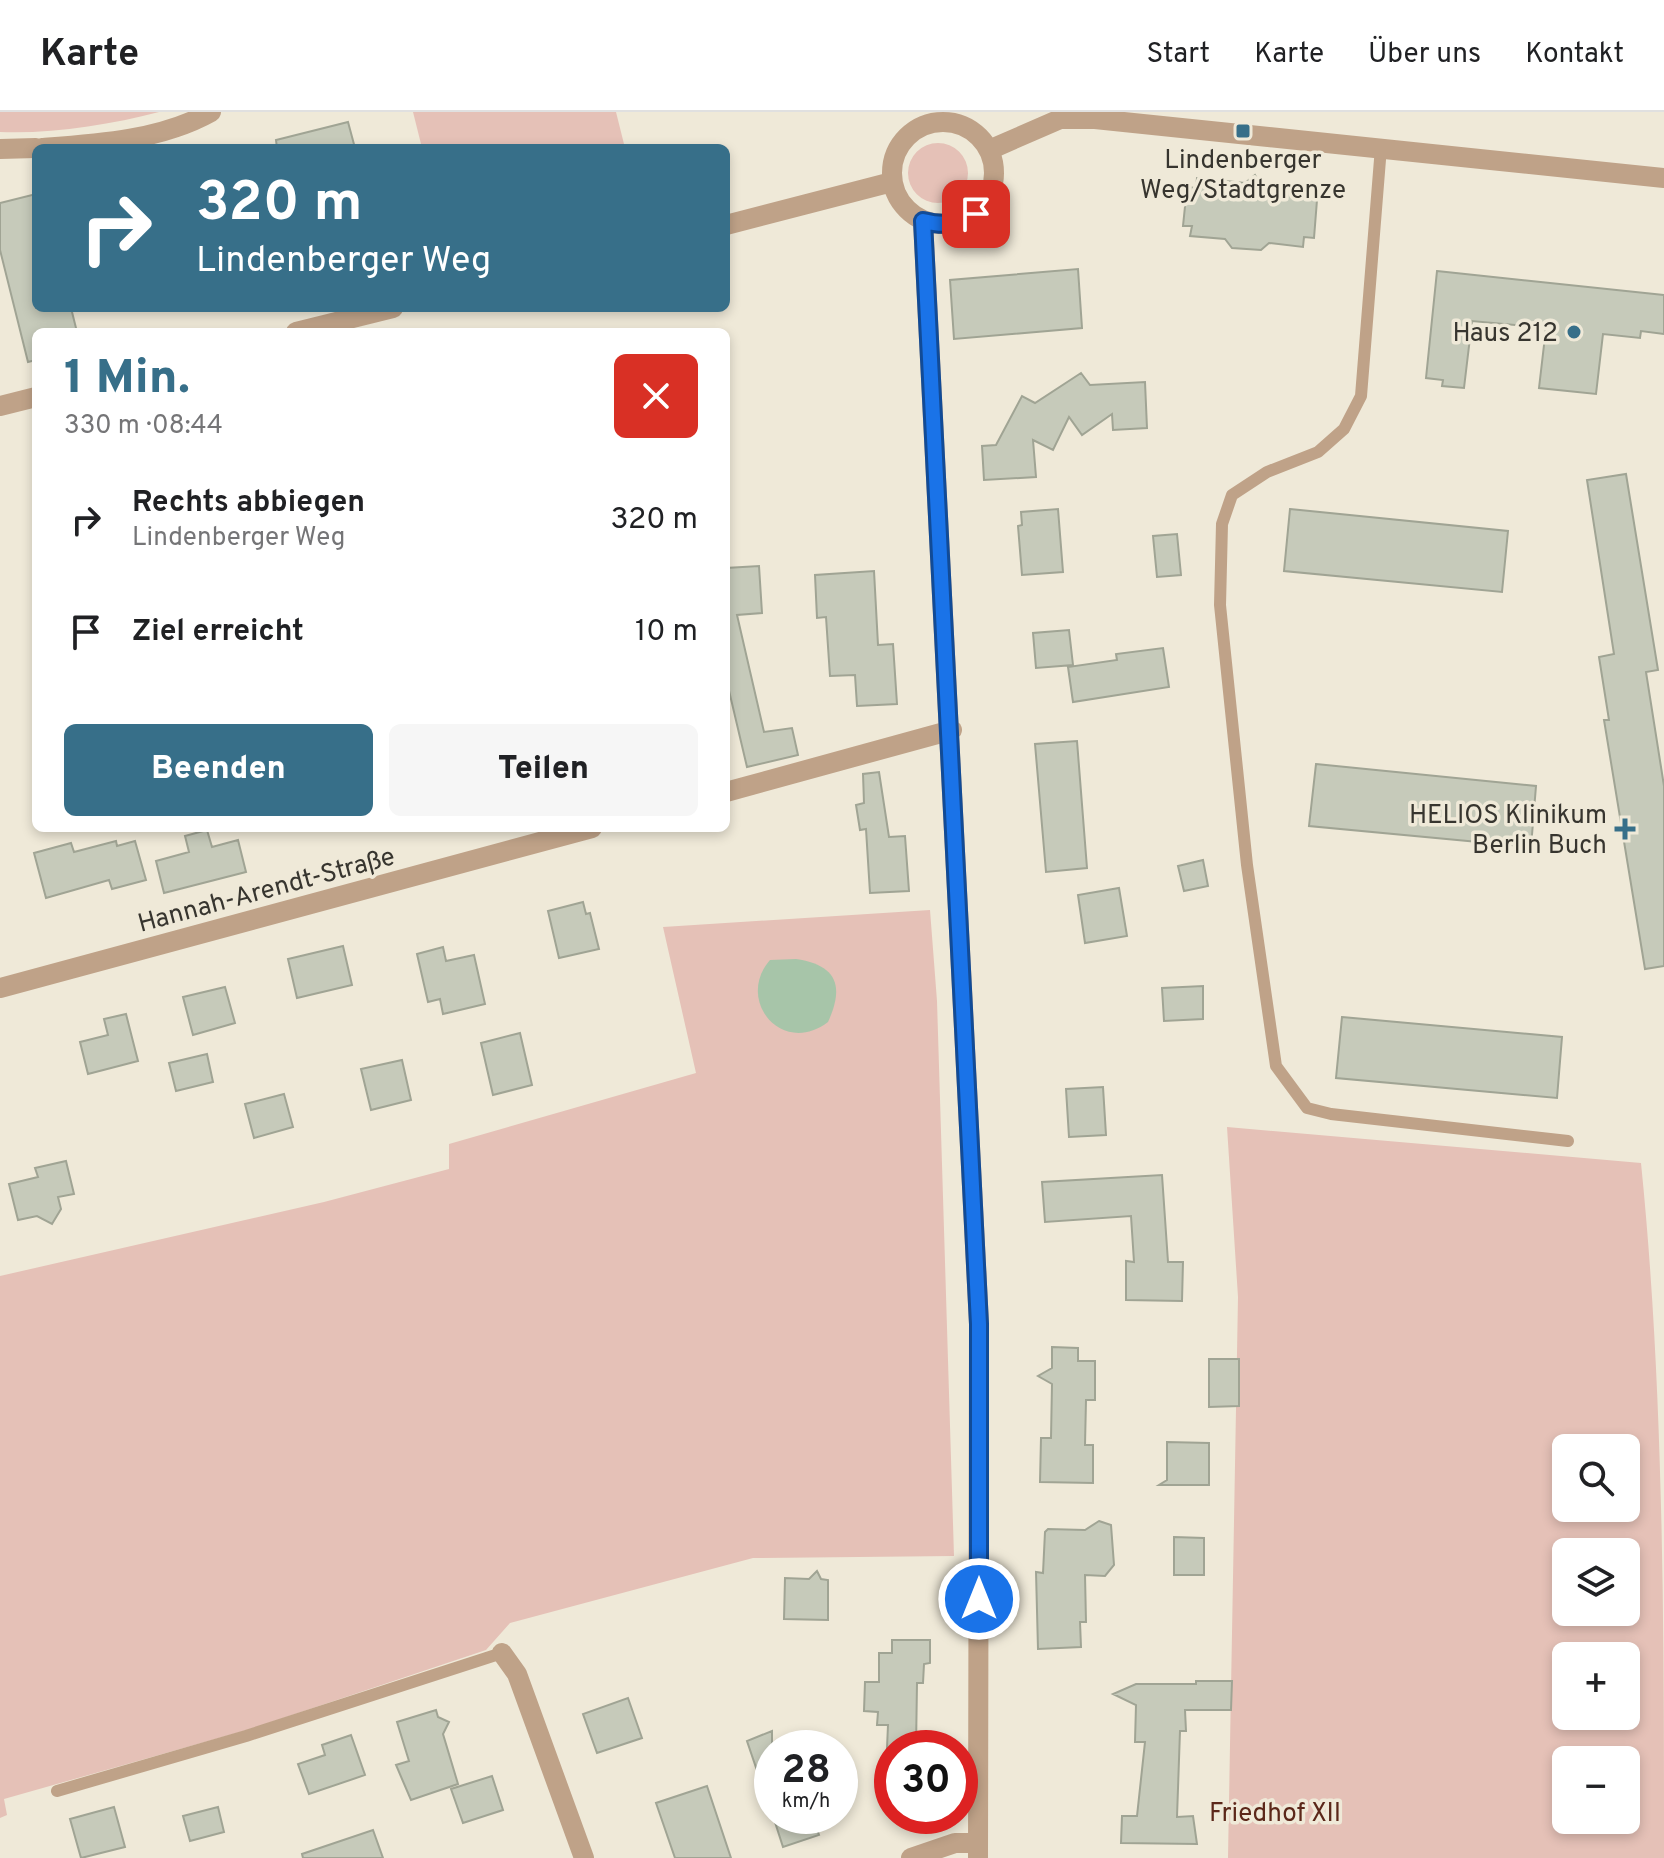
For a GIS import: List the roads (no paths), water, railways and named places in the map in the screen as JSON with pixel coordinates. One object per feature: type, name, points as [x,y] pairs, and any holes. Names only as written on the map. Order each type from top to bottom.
[{"type":"street","points":[[76,144],[136,137],[180,126],[211,112]]},
{"type":"street","points":[[906,136],[931,122],[953,123],[973,135],[989,150],[995,177],[984,204],[976,214],[955,224],[939,225],[923,221],[906,207],[892,182],[895,152],[906,136],[914,126],[912,112]]},
{"type":"street","points":[[989,150],[1060,119],[1243,131],[1664,178]]},
{"type":"street","points":[[0,149],[32,148]]},
{"type":"street","points":[[730,224],[892,182]]},
{"type":"street","points":[[911,1858],[955,1843],[978,1851],[979,1324],[952,730],[923,221]]},
{"type":"street","points":[[312,328],[377,312]]},
{"type":"street","points":[[0,406],[32,398]]},
{"type":"street","points":[[730,791],[952,730]]},
{"type":"street","name":"Hannah-Arendt-Straße","points":[[0,988],[577,832]]},
{"type":"street","points":[[502,1653],[517,1674],[584,1858]]},
{"type":"lane","points":[[1381,147],[1361,396],[1344,429],[1318,452],[1267,472],[1232,495],[1222,524],[1220,605],[1247,865],[1276,1066],[1307,1108],[1331,1114],[1568,1141]]},
{"type":"lane","points":[[57,1791],[246,1736],[502,1653]]},
{"type":"place","name":"Lindenberger Weg/Stadtgrenze","points":[[1243,131]]},
{"type":"place","name":"Haus 212","points":[[1574,332]]},
{"type":"place","name":"HELIOS Klinikum Berlin Buch","points":[[1625,829]]},
{"type":"park label","name":"Friedhof XII","points":[[1275,1812]]}]
